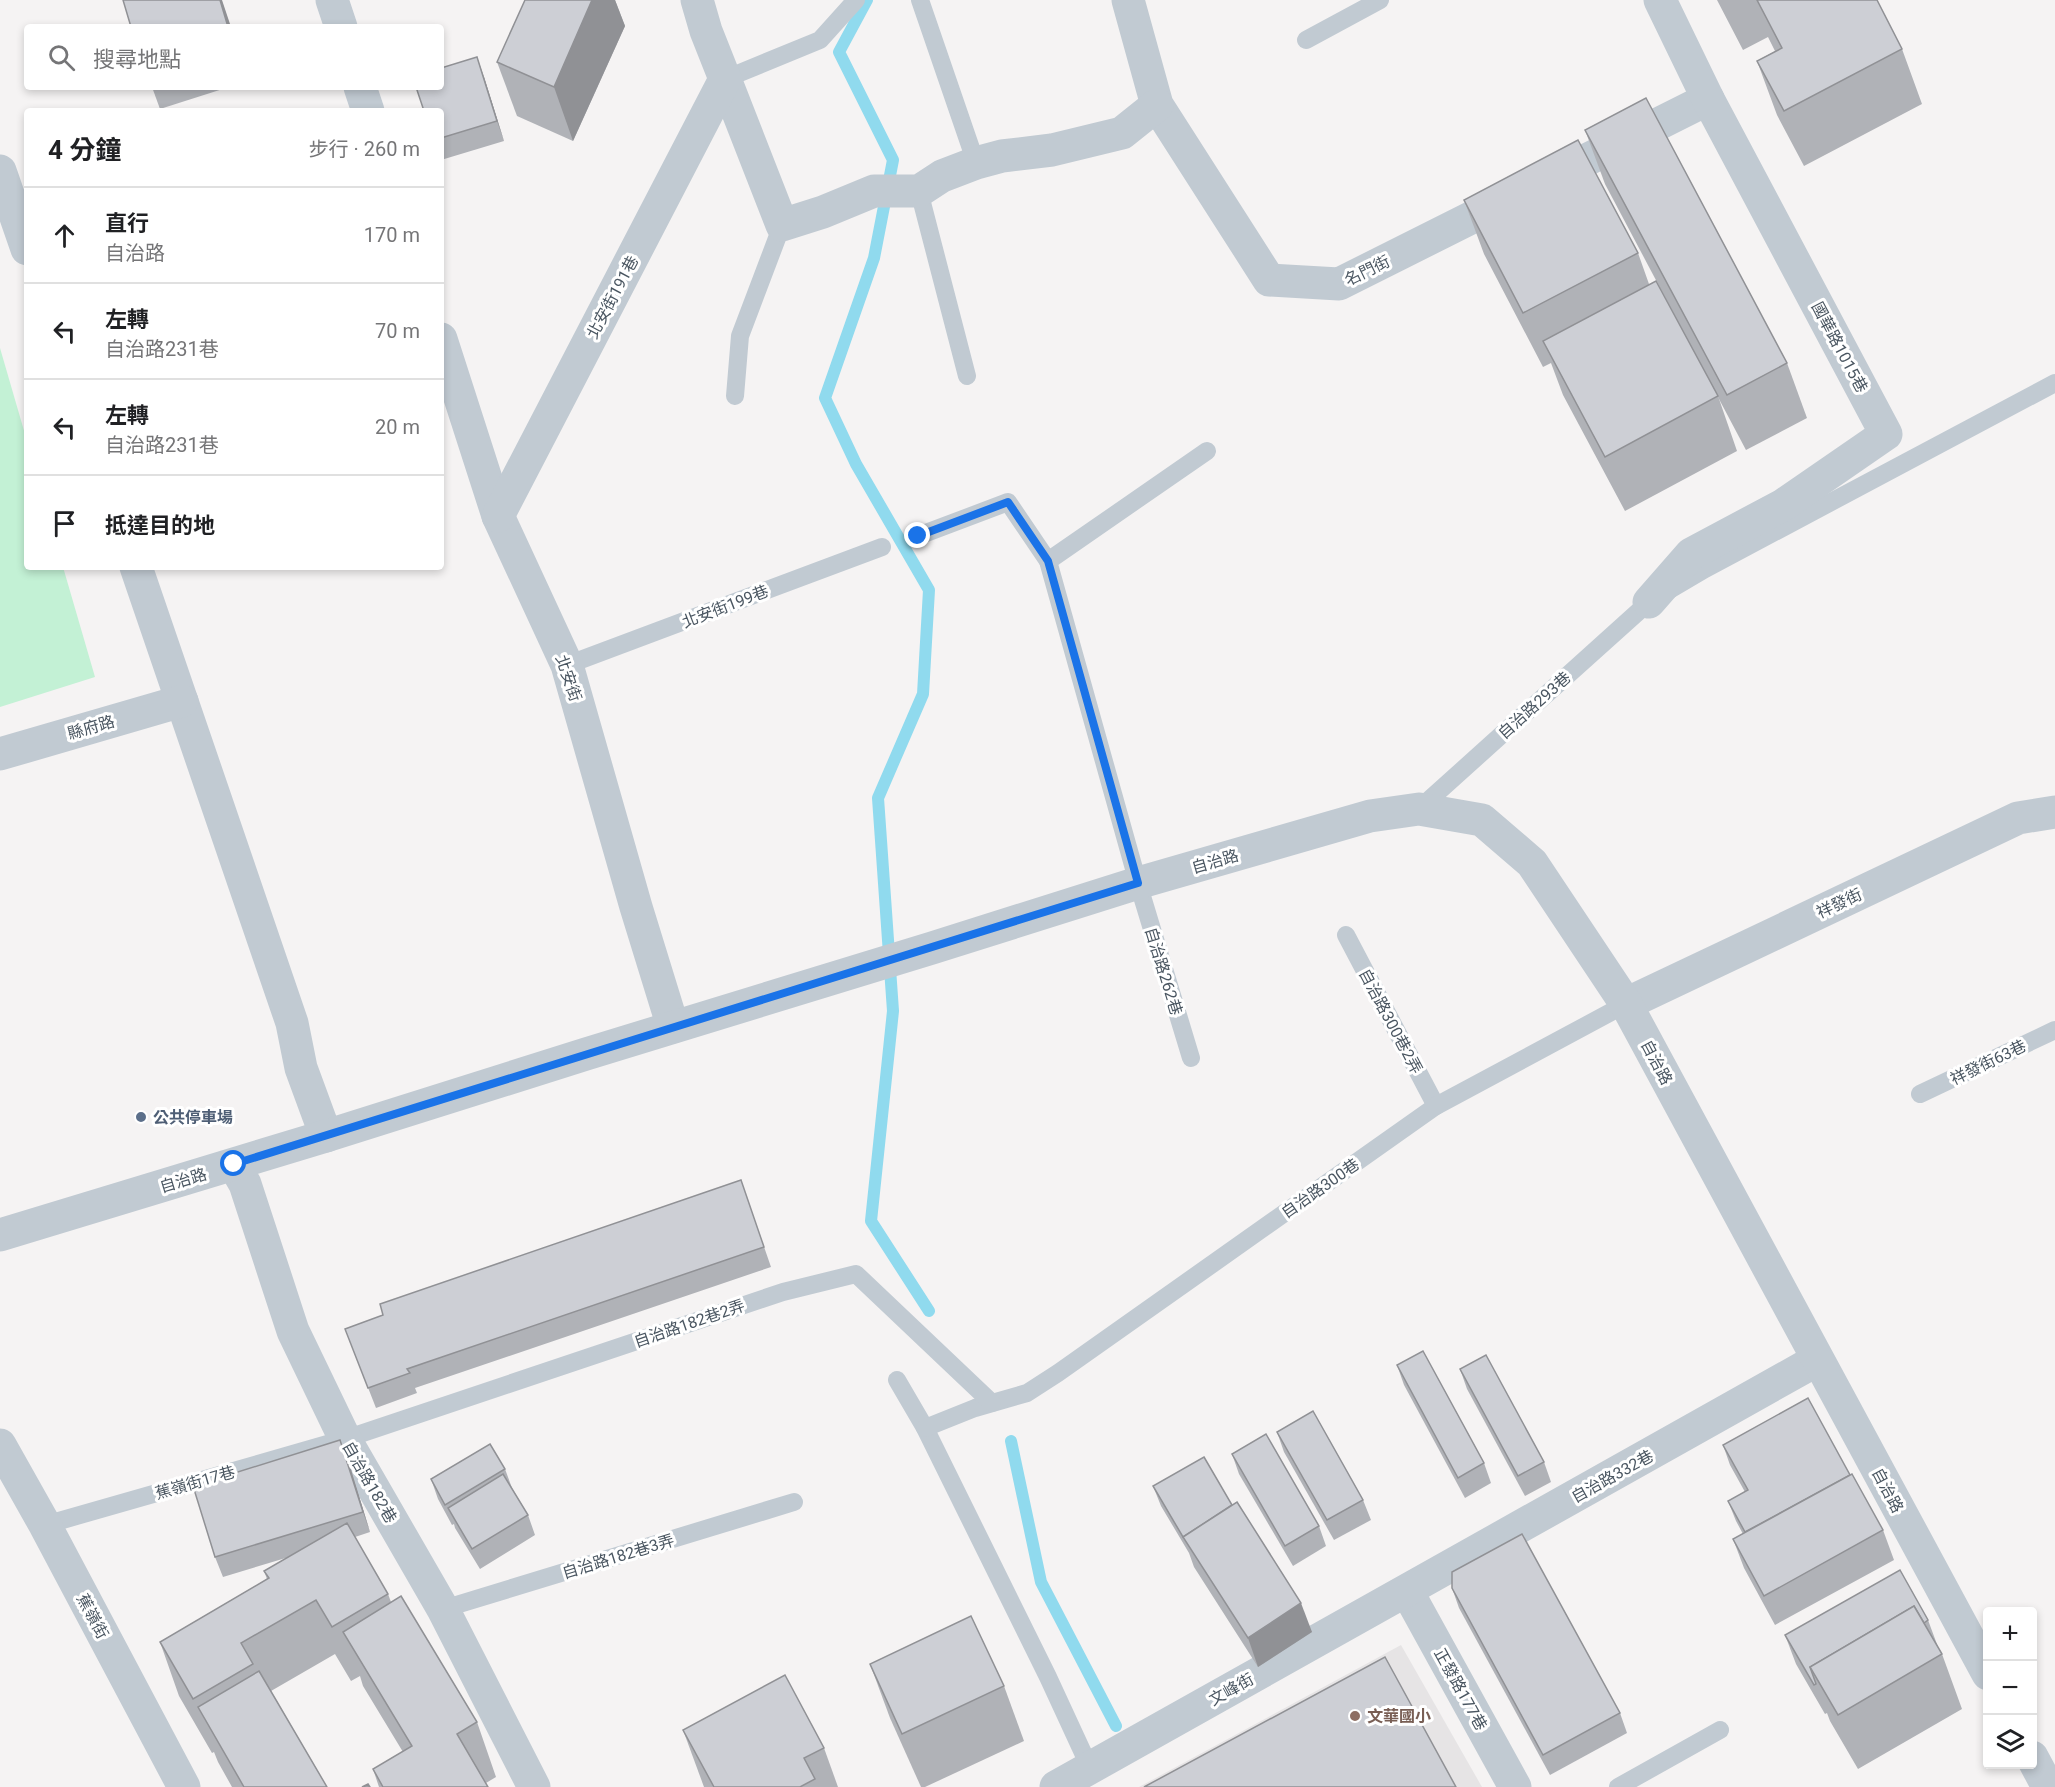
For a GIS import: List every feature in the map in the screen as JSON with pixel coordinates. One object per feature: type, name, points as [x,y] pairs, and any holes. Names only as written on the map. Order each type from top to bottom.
[{"type":"street","points":[[332,0],[340,24]]},
{"type":"street","points":[[697,0],[706,31],[782,225],[896,191],[976,163],[1002,156],[1052,150],[1122,133],[1157,105]]},
{"type":"street","name":"名門街","points":[[1128,0],[1157,105],[1269,280],[1339,284],[1708,99]]},
{"type":"street","name":"國華路1015巷","points":[[1649,602],[1691,554],[1784,505],[1886,434],[1708,99],[1660,0]]},
{"type":"street","name":"北安街191巷","points":[[498,516],[725,79]]},
{"type":"street","points":[[361,90],[367,108]]},
{"type":"street","points":[[0,171],[24,240]]},
{"type":"street","name":"北安街","points":[[444,348],[498,516],[567,665],[673,1027]]},
{"type":"street","points":[[137,570],[292,1023],[300,1068],[326,1136]]},
{"type":"street","name":"縣府路","points":[[0,754],[182,701]]},
{"type":"street","name":"自治路","points":[[0,1235],[1138,883],[1370,816],[1419,809],[1482,820],[1532,863],[1626,1004],[1983,1665]]},
{"type":"street","name":"祥發街","points":[[1626,1004],[2018,818],[2055,812]]},
{"type":"street","name":"自治路182巷","points":[[234,1164],[245,1184],[293,1331],[345,1439],[443,1609],[534,1787]]},
{"type":"street","name":"自治路332巷","points":[[1407,1591],[1817,1360]]},
{"type":"street","name":"蕉嶺街","points":[[0,1446],[45,1525],[184,1787]]},
{"type":"street","name":"文峰街","points":[[1056,1787],[1407,1591]]},
{"type":"street","name":"正發路177巷","points":[[1407,1591],[1515,1787]]},
{"type":"street","points":[[2037,1766],[2048,1787]]},
{"type":"lane","points":[[725,79],[820,40],[856,0]]},
{"type":"lane","points":[[920,0],[976,163]]},
{"type":"lane","points":[[1306,40],[1380,0]]},
{"type":"lane","points":[[896,191],[967,376]]},
{"type":"lane","points":[[735,396],[740,336],[782,225]]},
{"type":"lane","name":"自治路293巷","points":[[1419,809],[1649,602],[1705,569],[2055,383]]},
{"type":"lane","points":[[1048,561],[1207,451]]},
{"type":"lane","name":"自治路262巷","points":[[918,536],[1008,502],[1048,561],[1138,883],[1191,1058]]},
{"type":"lane","name":"北安街199巷","points":[[567,665],[882,547]]},
{"type":"lane","name":"自治路300巷2弄","points":[[1346,936],[1436,1106]]},
{"type":"lane","name":"自治路300巷","points":[[925,1428],[975,1408],[1027,1393],[1436,1106],[1626,1004]]},
{"type":"lane","name":"祥發街63巷","points":[[1920,1094],[2055,1030]]},
{"type":"lane","name":"自治路182巷2弄","points":[[345,1439],[783,1292],[856,1274],[992,1403]]},
{"type":"lane","points":[[897,1380],[925,1428],[1048,1677],[1090,1768]]},
{"type":"lane","name":"蕉嶺街17巷","points":[[45,1525],[345,1439]]},
{"type":"lane","name":"自治路182巷3弄","points":[[443,1609],[794,1502]]},
{"type":"lane","points":[[1618,1787],[1720,1730]]},
{"type":"lane","points":[[2048,1787],[2055,1783]]},
{"type":"shaded area","name":"文華國小","points":[[1401,1645],[1482,1787],[1139,1787]]},
{"type":"green space","points":[[0,348],[24,431],[24,570],[64,570],[95,677],[0,707]]},
{"type":"building","points":[[123,0],[220,0],[227,24],[130,24]]},
{"type":"building","points":[[525,0],[592,0],[554,87],[497,62]]},
{"type":"building","points":[[1757,0],[1877,0],[1902,49],[1784,111],[1757,61],[1782,48]]},
{"type":"building","points":[[477,57],[497,121],[444,137],[444,108],[423,108],[417,90],[444,90],[444,67]]},
{"type":"building","points":[[1646,98],[1787,363],[1727,395],[1585,130]]},
{"type":"building","points":[[1578,140],[1638,253],[1523,313],[1464,200]]},
{"type":"building","points":[[1656,281],[1718,396],[1605,457],[1543,341]]},
{"type":"building","points":[[741,1180],[764,1247],[407,1369],[410,1373],[368,1388],[345,1329],[383,1315],[380,1304]]},
{"type":"building","points":[[1423,1351],[1484,1463],[1458,1478],[1397,1365]]},
{"type":"building","points":[[1486,1355],[1544,1462],[1518,1476],[1460,1369]]},
{"type":"building","points":[[1808,1398],[1850,1475],[1745,1532],[1728,1501],[1748,1490],[1723,1445]]},
{"type":"building","points":[[1313,1411],[1363,1500],[1327,1520],[1277,1432]]},
{"type":"building","points":[[1266,1434],[1319,1526],[1285,1546],[1232,1454]]},
{"type":"building","points":[[340,1440],[363,1512],[215,1557],[193,1486]]},
{"type":"building","points":[[490,1444],[505,1469],[445,1505],[431,1479]]},
{"type":"building","points":[[1204,1457],[1232,1505],[1183,1537],[1153,1486]]},
{"type":"building","points":[[503,1474],[528,1515],[472,1549],[448,1508]]},
{"type":"building","points":[[1852,1474],[1883,1530],[1764,1596],[1733,1539]]},
{"type":"building","points":[[1237,1502],[1301,1603],[1248,1638],[1183,1537]]},
{"type":"building","points":[[347,1523],[388,1594],[332,1627],[316,1600],[241,1643],[253,1664],[193,1699],[160,1642],[269,1578],[264,1571]]},
{"type":"building","points":[[1522,1534],[1620,1713],[1543,1755],[1452,1588],[1452,1572]]},
{"type":"building","points":[[1900,1570],[1928,1620],[1924,1623],[1914,1606],[1810,1667],[1816,1684],[1814,1685],[1785,1635]]},
{"type":"building","points":[[401,1596],[477,1722],[457,1734],[488,1787],[383,1787],[373,1769],[412,1746],[343,1632]]},
{"type":"building","points":[[1914,1606],[1942,1654],[1838,1715],[1810,1667]]},
{"type":"building","points":[[971,1616],[1004,1686],[902,1734],[870,1664]]},
{"type":"building","name":"文華國小","points":[[1385,1657],[1456,1787],[1144,1787]]},
{"type":"building","points":[[259,1671],[327,1787],[244,1787],[198,1707]]},
{"type":"building","points":[[785,1675],[824,1748],[804,1758],[815,1779],[800,1787],[714,1787],[683,1730]]},
{"type":"waterway","points":[[867,0],[839,52],[893,160],[874,258],[825,398],[856,464],[929,590],[923,694],[878,798],[893,1011],[871,1221],[929,1311]]},
{"type":"waterway","points":[[1011,1441],[1041,1582],[1116,1726]]},
{"type":"place","name":"公共停車場","points":[[141,1117]]},
{"type":"place","name":"文華國小","points":[[1355,1716]]},
{"type":"route","points":[[234,1164],[1138,883],[1048,561],[1008,502],[918,536]]}]
